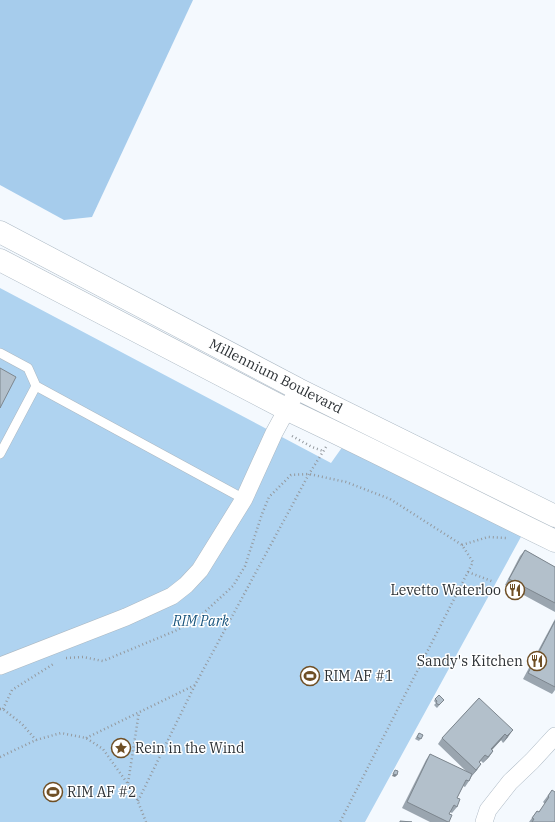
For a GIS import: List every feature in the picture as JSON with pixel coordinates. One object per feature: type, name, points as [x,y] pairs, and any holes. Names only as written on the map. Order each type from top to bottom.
[{"type":"street","name":"Millennium Boulevard","points":[[0,232],[298,389],[555,516]]},
{"type":"street","name":"Millennium Boulevard","points":[[0,260],[288,410],[555,541]]},
{"type":"street","points":[[0,666],[126,617],[172,596],[186,585],[200,570],[244,499],[274,433],[288,410],[298,389]]},
{"type":"street","points":[[484,822],[488,810],[510,782],[532,762],[555,737]]},
{"type":"lane","points":[[0,353],[28,368],[36,386],[244,499]]},
{"type":"lane","points":[[0,454],[36,386]]},
{"type":"path","points":[[292,436],[323,451]]},
{"type":"path","points":[[138,801],[195,684],[326,445]]},
{"type":"path","points":[[291,475],[309,474],[346,482],[390,498],[462,545],[473,562],[340,822]]},
{"type":"path","points":[[462,545],[488,537],[512,539]]},
{"type":"path","points":[[468,572],[494,582]]},
{"type":"path","points":[[86,738],[195,684]]},
{"type":"path","points":[[0,709],[3,709],[22,724],[36,740]]},
{"type":"path","points":[[128,784],[140,712]]},
{"type":"path","points":[[0,757],[36,740],[61,733],[86,738],[103,749],[135,794],[146,821]]},
{"type":"green space","name":"RIM Park","points":[[0,288],[331,463],[343,446],[522,535],[365,822],[0,822]]},
{"type":"shaded area","points":[[0,0],[193,0],[92,217],[64,220],[0,185]]},
{"type":"building","points":[[0,368],[16,377],[0,408]]},
{"type":"building","points":[[525,550],[555,567],[555,603],[509,579]]},
{"type":"building","points":[[555,621],[555,687],[528,673]]},
{"type":"building","points":[[439,695],[444,700],[439,705],[436,703],[437,701],[435,699]]},
{"type":"building","points":[[479,698],[513,730],[507,736],[505,734],[491,749],[493,751],[488,757],[485,755],[479,762],[481,764],[476,770],[442,738]]},
{"type":"building","points":[[419,733],[423,735],[421,739],[417,737]]},
{"type":"building","points":[[430,754],[472,774],[469,781],[466,780],[457,798],[460,799],[457,807],[454,805],[449,814],[452,815],[449,822],[407,802]]},
{"type":"building","points":[[395,770],[398,771],[397,775],[393,774]]},
{"type":"building","points":[[552,790],[555,792],[555,822],[532,822],[534,819],[532,818],[537,811],[539,812]]},
{"type":"place","name":"Levetto Waterloo","points":[[515,590]]},
{"type":"place","name":"Sandy's Kitchen","points":[[537,661]]},
{"type":"place","name":"RIM AF #1","points":[[310,676]]},
{"type":"place","name":"Rein in the Wind","points":[[121,748]]},
{"type":"place","name":"RIM AF #2","points":[[53,792]]}]
